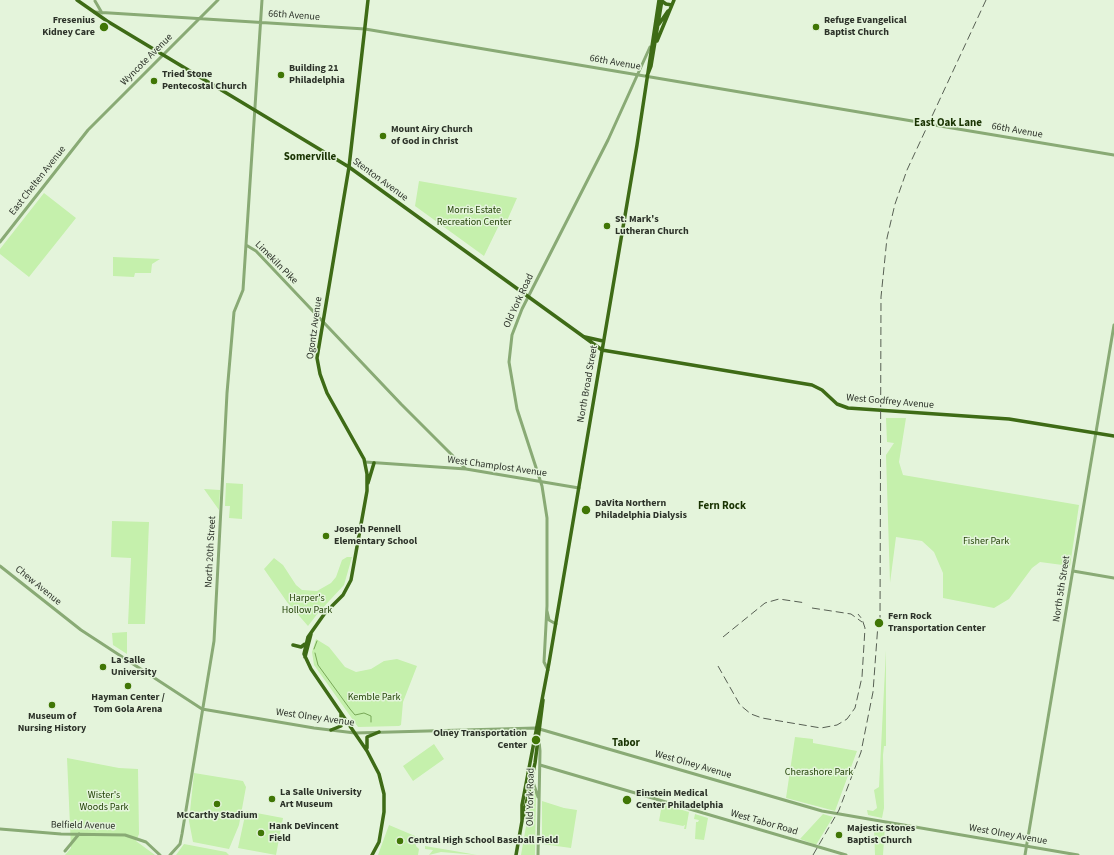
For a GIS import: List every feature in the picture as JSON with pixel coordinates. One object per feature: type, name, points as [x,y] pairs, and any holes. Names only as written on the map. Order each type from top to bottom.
[{"type":"main road","name":"Stenton Avenue","points":[[77,0],[163,55],[349,167],[580,336],[602,350]]},
{"type":"main road","name":"Ogontz Avenue","points":[[305,658],[304,650],[308,637],[325,613],[343,595],[351,580],[368,484],[365,462],[322,382],[317,358],[349,167],[368,0]]},
{"type":"main road","points":[[661,0],[666,4],[672,5]]},
{"type":"main road","name":"North Broad Street","points":[[652,48],[658,25],[661,0]]},
{"type":"main road","name":"North Broad Street","points":[[516,855],[522,821],[522,805],[538,728],[556,624],[647,76],[650,73],[654,30],[661,0]]},
{"type":"main road","name":"Old York Road","points":[[652,48],[674,0]]},
{"type":"main road","name":"Old York Road","points":[[654,30],[672,5]]},
{"type":"main road","points":[[580,336],[604,341]]},
{"type":"main road","name":"West Godfrey Avenue","points":[[602,350],[812,385],[822,390],[837,404],[845,408],[1009,419],[1114,436]]},
{"type":"main road","points":[[368,484],[374,463]]},
{"type":"main road","name":"Ogontz Avenue","points":[[305,658],[311,634]]},
{"type":"main road","points":[[293,645],[301,647],[306,643]]},
{"type":"main road","points":[[305,658],[355,732],[379,774],[385,800],[383,827],[372,855]]},
{"type":"main road","points":[[331,730],[341,726],[341,713]]},
{"type":"main road","name":"North Broad Street","points":[[522,821],[527,808],[532,780],[538,740],[538,728]]},
{"type":"main road","points":[[367,751],[367,736],[379,732]]},
{"type":"street","name":"Wyncote Avenue","points":[[88,130],[218,0]]},
{"type":"street","name":"Limekiln Pike","points":[[262,0],[246,245],[256,251],[466,469]]},
{"type":"street","points":[[95,1],[102,12]]},
{"type":"street","name":"66th Avenue","points":[[94,12],[261,21],[365,29],[1114,155]]},
{"type":"street","points":[[110,13],[110,22]]},
{"type":"street","name":"Old York Road","points":[[548,670],[544,662],[547,606],[547,518],[540,481],[519,418],[509,362],[514,329],[528,297],[608,140],[637,75],[652,48]]},
{"type":"street","name":"East Chelten Avenue","points":[[0,242],[88,130]]},
{"type":"street","name":"North 20th Street","points":[[170,855],[180,844],[214,641],[227,392],[234,312],[243,290],[246,245]]},
{"type":"street","name":"North 5th Street","points":[[1025,855],[1114,325]]},
{"type":"street","name":"West Champlost Avenue","points":[[365,462],[466,469],[579,488]]},
{"type":"street","name":"Chew Avenue","points":[[0,566],[66,619]]},
{"type":"street","points":[[1073,571],[1114,578]]},
{"type":"street","name":"Old York Road","points":[[547,606],[549,620],[556,624]]},
{"type":"street","name":"West Olney Avenue","points":[[66,619],[202,709],[331,730],[355,732],[538,728],[817,810],[1078,855]]},
{"type":"street","name":"Old York Road","points":[[538,740],[540,765],[538,855]]},
{"type":"street","name":"West Tabor Road","points":[[540,765],[846,855]]},
{"type":"street","points":[[532,780],[539,799]]},
{"type":"street","name":"Belfield Avenue","points":[[0,829],[61,834],[108,833],[130,836],[146,842],[160,855]]},
{"type":"street","points":[[65,850],[79,834]]},
{"type":"green space","name":"Morris Estate Recreation Center","points":[[419,181],[517,198],[506,223],[501,221],[484,256],[415,206]]},
{"type":"green space","points":[[44,193],[76,218],[29,277],[0,254],[0,249]]},
{"type":"green space","points":[[113,257],[160,259],[152,264],[151,273],[135,273],[134,277],[113,276]]},
{"type":"green space","name":"Fisher Park","points":[[886,418],[906,418],[899,462],[903,475],[1079,505],[1070,566],[1040,562],[1032,568],[1009,599],[994,608],[943,598],[943,573],[934,552],[922,541],[896,537],[890,583],[886,455],[894,443],[887,442]]},
{"type":"green space","points":[[226,483],[243,484],[242,519],[229,518],[230,506],[225,506]]},
{"type":"green space","points":[[204,489],[220,490],[219,510]]},
{"type":"green space","points":[[112,521],[149,522],[145,624],[128,624],[131,558],[111,557]]},
{"type":"green space","name":"Harper's Hollow Park","points":[[347,557],[352,557],[344,585],[308,626],[287,602],[264,569],[274,558],[283,565],[296,585],[302,590],[317,591],[331,583],[336,577],[342,560]]},
{"type":"green space","points":[[127,632],[127,654],[113,645],[112,633]]},
{"type":"green space","name":"Kemble Park","points":[[316,639],[329,647],[345,667],[356,672],[371,669],[384,661],[397,659],[417,666],[403,702],[401,725],[358,727],[314,665],[312,652]]},
{"type":"green space","points":[[886,650],[886,746],[884,746],[883,755],[884,808],[882,818],[868,815],[867,810],[873,811],[877,808],[874,790],[879,787]]},
{"type":"green space","name":"Cherashore Park","points":[[795,737],[813,739],[813,743],[857,751],[835,811],[786,798]]},
{"type":"green space","points":[[434,744],[444,759],[413,781],[403,766]]},
{"type":"green space","name":"Wister's Woods Park","points":[[67,758],[119,768],[138,769],[139,834],[136,841],[155,855],[65,855],[71,848]]},
{"type":"green space","name":"McCarthy Stadium","points":[[194,773],[243,781],[246,787],[239,825],[229,849],[193,842],[189,821]]},
{"type":"green space","points":[[533,786],[536,793],[535,855],[521,855]]},
{"type":"green space","points":[[542,801],[564,808],[577,810],[571,848],[542,844]]},
{"type":"green space","points":[[662,804],[689,812],[686,829],[684,829],[685,825],[683,826],[659,821]]},
{"type":"green space","name":"Hank DeVincent Field","points":[[246,811],[283,818],[276,855],[238,848]]},
{"type":"green space","points":[[695,814],[708,818],[704,840],[695,839],[696,822],[699,820],[694,819]]},
{"type":"green space","points":[[823,814],[833,817],[816,845],[800,839]]},
{"type":"green space","points":[[874,824],[885,826],[883,855],[875,855],[874,828],[872,826]]},
{"type":"green space","name":"Central High School Baseball Field","points":[[389,825],[415,836],[416,846],[419,849],[418,855],[378,855]]},
{"type":"green space","points":[[184,844],[226,852],[229,855],[176,855]]},
{"type":"green space","points":[[425,846],[477,855],[441,852],[429,855],[433,850],[425,849]]},
{"type":"waterway","points":[[314,649],[317,641]]},
{"type":"waterway","points":[[315,653],[318,665],[350,709],[355,715],[364,713],[371,716],[371,722]]},
{"type":"railway","points":[[880,623],[881,297],[887,238],[895,204],[907,170],[986,0]]},
{"type":"railway","points":[[723,637],[765,603],[779,599],[806,603]]},
{"type":"railway","points":[[812,608],[851,614],[862,622]]},
{"type":"railway","points":[[718,666],[740,705],[751,714],[762,718],[821,728],[837,725],[847,719],[855,708],[862,677],[865,628],[862,619],[858,614]]},
{"type":"railway","points":[[813,855],[839,810],[861,752],[873,692],[878,624]]},
{"type":"place","name":"Fresenius Kidney Care","points":[[104,27]]},
{"type":"place","name":"Refuge Evangelical Baptist Church","points":[[816,27]]},
{"type":"place","name":"Building 21 Philadelphia","points":[[281,75]]},
{"type":"place","name":"Tried Stone Pentecostal Church","points":[[154,81]]},
{"type":"place","name":"Mount Airy Church of God in Christ","points":[[383,136]]},
{"type":"place","name":"St. Mark's Lutheran Church","points":[[607,226]]},
{"type":"place","name":"DaVita Northern Philadelphia Dialysis","points":[[586,510]]},
{"type":"place","name":"Joseph Pennell Elementary School","points":[[326,536]]},
{"type":"place","name":"Fern Rock Transportation Center","points":[[879,623]]},
{"type":"place","name":"La Salle University","points":[[103,667]]},
{"type":"place","name":"Hayman Center / Tom Gola Arena","points":[[128,686]]},
{"type":"place","name":"Museum of Nursing History","points":[[52,705]]},
{"type":"place","name":"Olney Transportation Center","points":[[536,740]]},
{"type":"place","name":"La Salle University Art Museum","points":[[272,799]]},
{"type":"place","name":"Einstein Medical Center Philadelphia","points":[[627,800]]},
{"type":"place","name":"McCarthy Stadium","points":[[217,804]]},
{"type":"place","name":"Hank DeVincent Field","points":[[261,833]]},
{"type":"place","name":"Majestic Stones Baptist Church","points":[[839,835]]},
{"type":"place","name":"Central High School Baseball Field","points":[[400,841]]},
{"type":"district","name":"East Oak Lane","points":[[948,124]]},
{"type":"district","name":"Somerville","points":[[310,158]]},
{"type":"district","name":"Fern Rock","points":[[722,507]]},
{"type":"district","name":"Tabor","points":[[626,744]]}]
